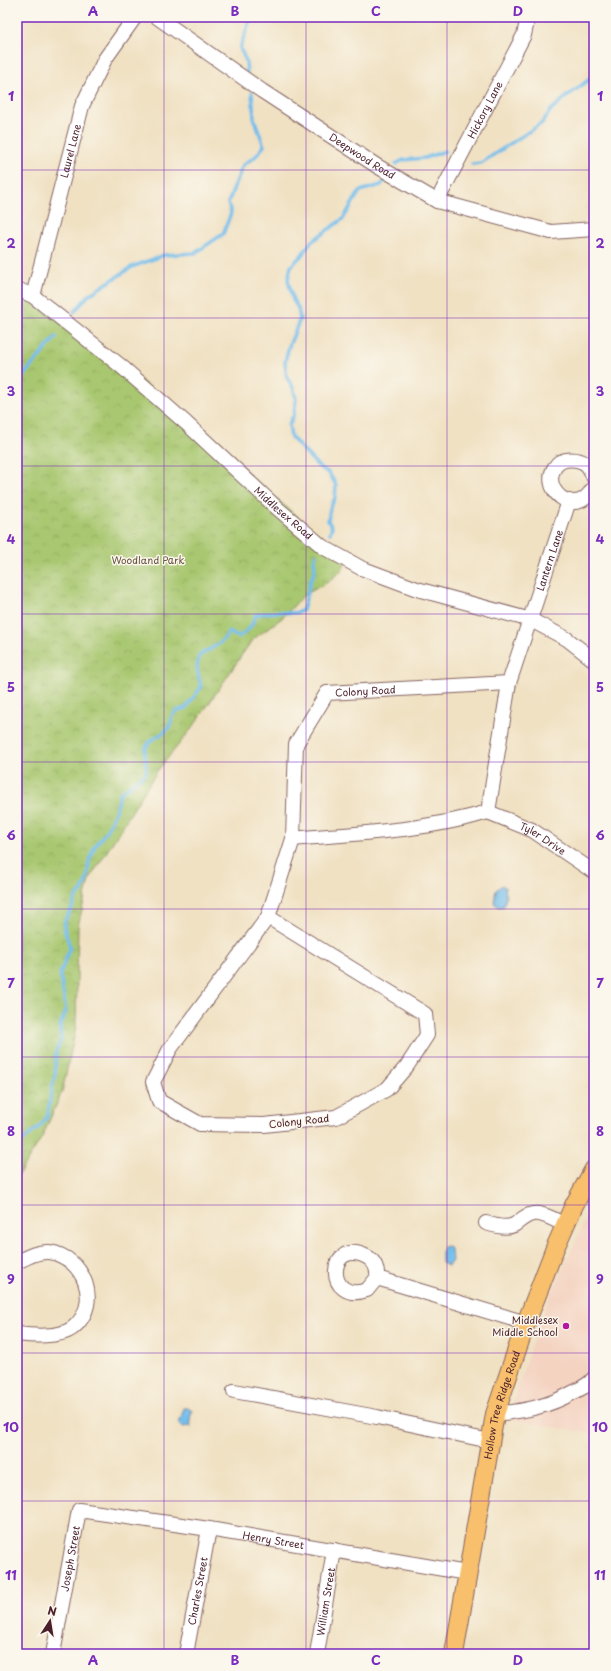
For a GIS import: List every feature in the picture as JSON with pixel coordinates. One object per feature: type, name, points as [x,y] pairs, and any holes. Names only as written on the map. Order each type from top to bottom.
[{"type":"main road","name":"Hollow Tree Ridge Road","points":[[454,1654],[494,1414],[526,1323],[565,1225],[574,1205],[594,1169]]},
{"type":"street","name":"Laurel Lane","points":[[33,296],[82,106],[105,59],[135,17]]},
{"type":"street","name":"Deepwood Road","points":[[157,17],[262,92],[377,166],[437,201],[551,232],[594,229]]},
{"type":"street","name":"Hickory Lane","points":[[437,201],[524,35],[528,17]]},
{"type":"street","name":"Middlesex Road","points":[[17,289],[33,296],[128,372],[186,423],[277,508],[323,547],[361,568],[417,589],[531,620],[567,640],[594,660]]},
{"type":"street","points":[[594,478],[592,471],[586,464],[578,460],[572,460],[558,463],[554,467],[552,483],[557,495],[563,500],[576,502],[585,498],[594,487]]},
{"type":"street","name":"Lantern Lane","points":[[531,620],[569,501]]},
{"type":"street","points":[[293,839],[398,830],[460,821],[488,812],[509,683],[531,620]]},
{"type":"street","name":"Colony Road","points":[[268,917],[425,1014],[427,1035],[407,1066],[387,1089],[336,1117],[264,1125],[200,1124],[159,1101],[152,1082],[170,1049],[268,917],[293,839],[296,744],[328,692],[509,683]]},
{"type":"street","name":"Tyler Drive","points":[[488,812],[532,830],[594,872]]},
{"type":"street","points":[[486,1223],[508,1227],[514,1225],[528,1215],[534,1214],[565,1225]]},
{"type":"street","points":[[17,1262],[31,1254],[48,1252],[64,1256],[76,1265],[85,1280],[88,1297],[84,1315],[73,1328],[54,1335],[30,1336],[17,1334]]},
{"type":"street","points":[[377,1278],[526,1323]]},
{"type":"street","points":[[494,1414],[523,1411],[557,1402],[590,1384],[594,1378]]},
{"type":"street","points":[[234,1391],[377,1417],[490,1441]]},
{"type":"street","name":"Henry Street","points":[[79,1510],[209,1529],[467,1573]]},
{"type":"street","name":"Joseph Street","points":[[53,1654],[79,1510]]},
{"type":"street","name":"Charles Street","points":[[186,1654],[209,1529]]},
{"type":"street","name":"William Street","points":[[317,1654],[334,1550]]},
{"type":"shaded area","name":"Middlesex Middle School","points":[[594,1202],[594,1434],[508,1419],[530,1349],[547,1303]]},
{"type":"green space","name":"Woodland Park","points":[[17,295],[29,301],[129,370],[346,559],[343,569],[328,582],[304,595],[282,618],[252,640],[193,727],[157,771],[89,880],[78,926],[76,1028],[62,1092],[42,1137],[17,1177]]},
{"type":"water","points":[[502,885],[505,887],[506,897],[504,906],[499,907],[494,903],[496,890]]},
{"type":"water","points":[[447,1246],[451,1249],[452,1261],[448,1266],[442,1263],[442,1250],[443,1247]]},
{"type":"water","points":[[184,1408],[188,1408],[192,1411],[190,1419],[191,1426],[182,1427],[179,1423]]},
{"type":"waterway","points":[[247,73],[246,61],[240,48],[251,17]]},
{"type":"waterway","points":[[472,164],[481,163],[542,123],[551,110],[594,76]]},
{"type":"waterway","points":[[74,312],[89,295],[132,267],[164,255],[195,253],[223,234],[231,213],[228,203],[243,165],[255,157],[264,146],[254,118],[252,93]]},
{"type":"waterway","points":[[396,164],[403,160],[425,158],[445,151]]},
{"type":"waterway","points":[[330,533],[332,527],[328,521],[330,508],[335,498],[336,485],[329,473],[319,467],[291,437],[289,425],[294,414],[296,399],[293,387],[287,378],[285,362],[289,346],[300,319],[298,308],[293,300],[288,280],[291,266],[301,256],[311,242],[343,219],[360,191],[381,185],[385,181]]},
{"type":"waterway","points":[[17,383],[56,337]]},
{"type":"waterway","points":[[17,1146],[40,1126],[47,1117],[55,1074],[56,1051],[61,1040],[60,1026],[66,1011],[60,974],[70,947],[64,928],[65,920],[76,897],[82,891],[87,879],[89,861],[95,846],[105,833],[111,821],[117,807],[120,793],[146,773],[145,751],[149,742],[168,729],[172,716],[176,711],[186,708],[201,687],[197,668],[199,656],[219,644],[229,632],[238,637],[245,633],[250,628],[255,615],[272,612],[294,613],[303,610],[311,579],[315,571],[314,560],[316,555]]},
{"type":"place","name":"Middlesex Middle School","points":[[566,1326]]}]
